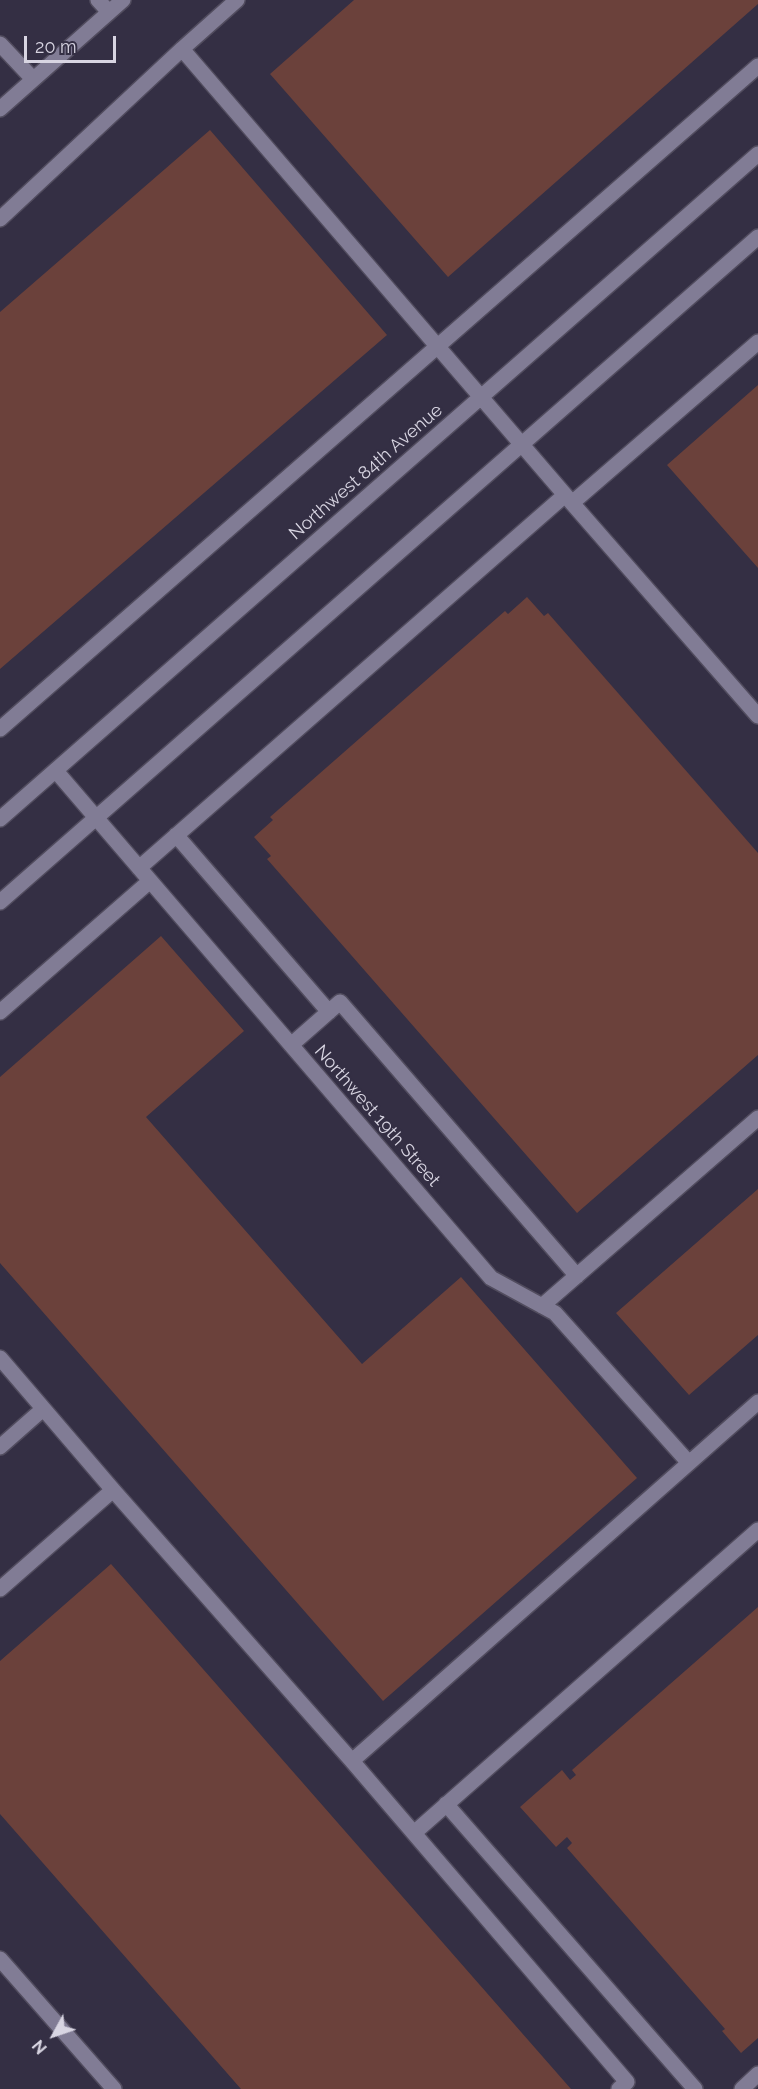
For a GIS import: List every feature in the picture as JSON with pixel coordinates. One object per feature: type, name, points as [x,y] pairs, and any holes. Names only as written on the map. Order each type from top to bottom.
[{"type":"street","points":[[98,0],[109,12]]},
{"type":"street","points":[[0,109],[123,0]]},
{"type":"street","points":[[0,219],[237,0]]},
{"type":"street","points":[[0,44],[33,80]]},
{"type":"street","points":[[182,49],[568,499],[758,716]]},
{"type":"street","points":[[0,729],[758,66]]},
{"type":"street","name":"Northwest 84th Avenue","points":[[0,819],[758,154]]},
{"type":"street","points":[[0,902],[758,237]]},
{"type":"street","points":[[139,868],[568,499],[758,342]]},
{"type":"street","name":"Northwest 19th Street","points":[[56,771],[491,1278],[555,1313],[689,1463]]},
{"type":"street","points":[[176,835],[329,1012]]},
{"type":"street","points":[[0,1012],[150,881]]},
{"type":"street","points":[[291,1045],[340,1002],[577,1276]]},
{"type":"street","points":[[542,1306],[758,1118]]},
{"type":"street","points":[[0,1358],[352,1761],[627,2082],[619,2089]]},
{"type":"street","points":[[352,1761],[758,1402]]},
{"type":"street","points":[[0,1447],[43,1409]]},
{"type":"street","points":[[0,1589],[113,1490]]},
{"type":"street","points":[[414,1833],[758,1530]]},
{"type":"street","points":[[446,1804],[695,2089]]},
{"type":"street","points":[[0,1959],[114,2089]]},
{"type":"street","points":[[742,2089],[758,2074]]},
{"type":"building","points":[[354,0],[758,0],[758,4],[448,277],[270,74]]},
{"type":"building","points":[[210,130],[387,335],[0,669],[0,312]]},
{"type":"building","points":[[758,385],[758,568],[667,465]]},
{"type":"building","points":[[527,597],[544,616],[548,613],[758,853],[758,1055],[577,1213],[267,859],[271,856],[254,837],[273,820],[270,817],[505,611],[508,614]]},
{"type":"building","points":[[161,936],[244,1031],[146,1117],[362,1364],[461,1277],[637,1478],[383,1701],[0,1263],[0,1077]]},
{"type":"building","points":[[758,1189],[758,1335],[689,1395],[616,1313]]},
{"type":"building","points":[[111,1564],[571,2089],[241,2089],[0,1814],[0,1661]]},
{"type":"building","points":[[758,1607],[758,2038],[741,2053],[722,2031],[725,2029],[567,1848],[572,1843],[567,1837],[556,1847],[520,1807],[562,1770],[570,1780],[576,1775],[572,1770]]}]
